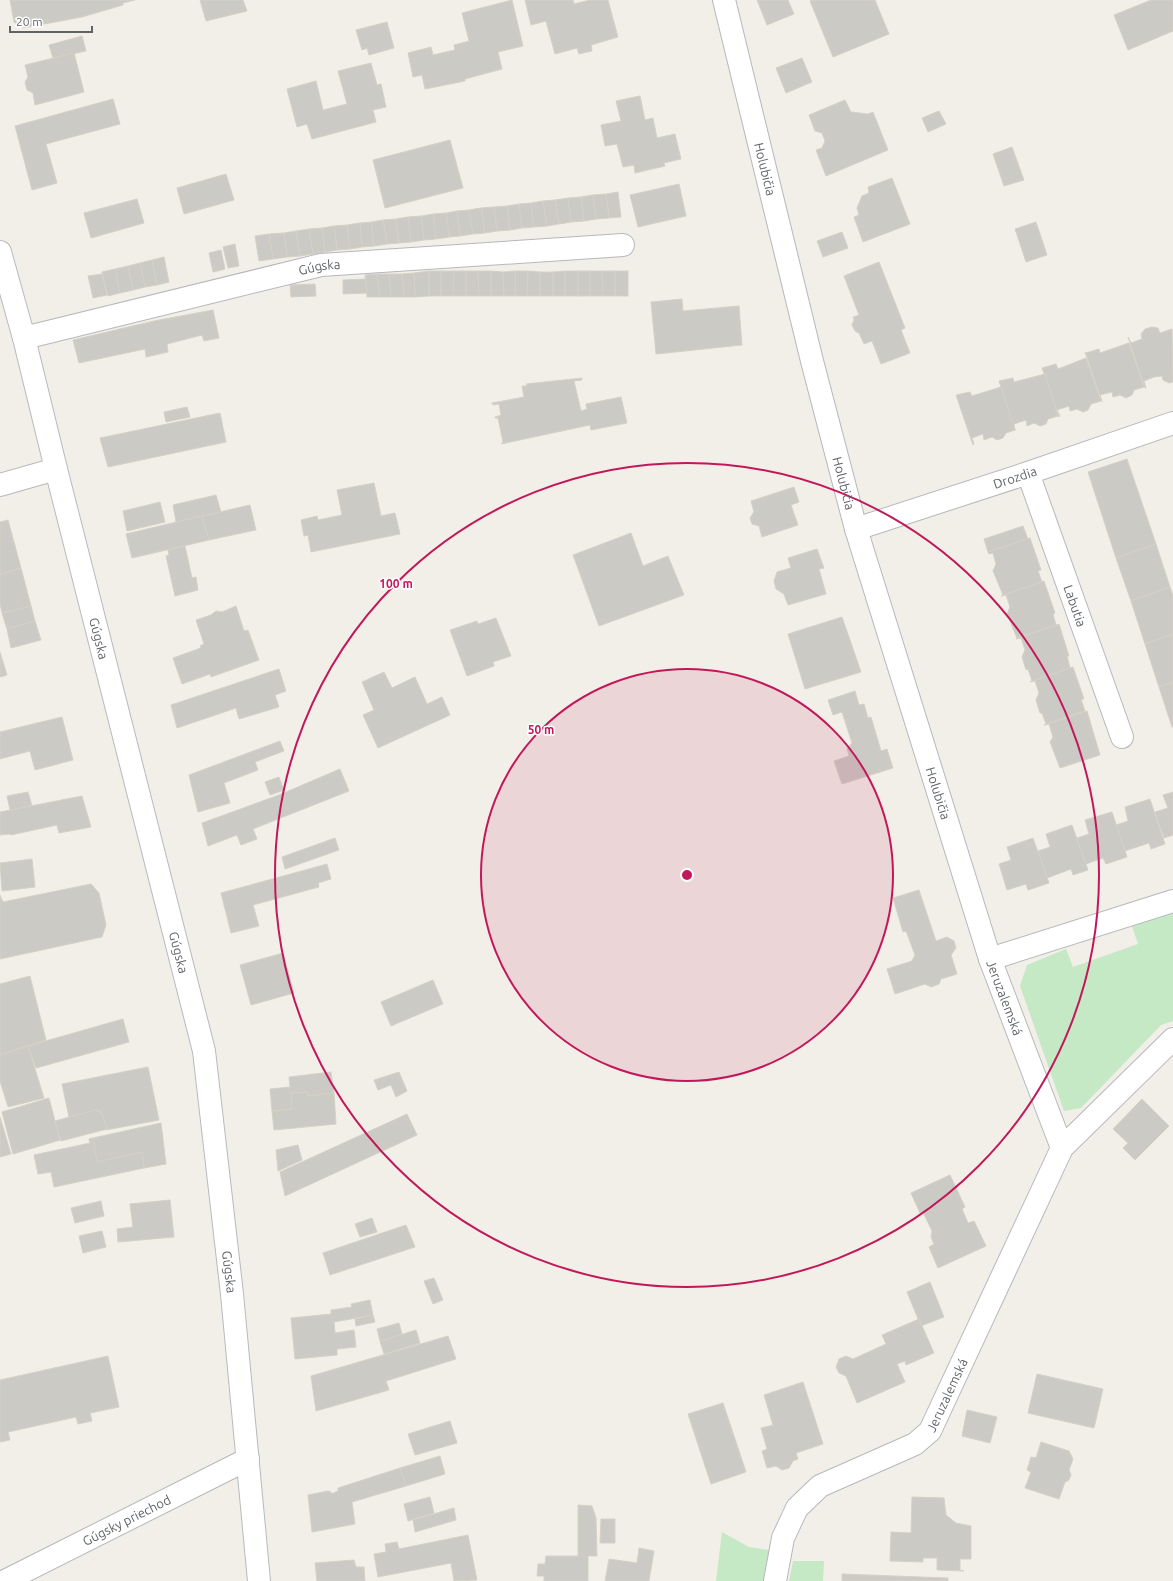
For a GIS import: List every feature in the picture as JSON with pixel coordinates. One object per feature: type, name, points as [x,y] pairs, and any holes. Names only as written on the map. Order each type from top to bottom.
[{"type":"street","name":"Holubičia","points":[[724,0],[812,361],[856,529],[990,959]]},
{"type":"street","name":"Gúgska","points":[[24,338],[321,265],[623,245]]},
{"type":"street","name":"Gúgska","points":[[0,252],[24,338],[204,1051],[231,1286],[259,1581]]},
{"type":"street","name":"Drozdia","points":[[856,529],[1028,474],[1173,423]]},
{"type":"street","points":[[0,485],[56,469]]},
{"type":"street","name":"Labutia","points":[[1028,474],[1122,738]]},
{"type":"street","name":"Jeruzalemská","points":[[1062,1148],[990,959],[1173,901]]},
{"type":"street","name":"Jeruzalemská","points":[[775,1581],[783,1538],[797,1508],[820,1486],[915,1444],[930,1431],[1062,1148],[1173,1039]]},
{"type":"street","name":"Gúgsky priechod","points":[[5,1575],[248,1459]]},
{"type":"green space","points":[[1173,913],[1173,1021],[1161,1025],[1081,1108],[1064,1111],[1020,986],[1027,965],[1066,949],[1073,967],[1138,944],[1132,926]]},
{"type":"green space","points":[[722,1532],[749,1547],[769,1550],[763,1581],[716,1581]]},
{"type":"green space","points":[[793,1561],[824,1561],[823,1581],[789,1581]]},
{"type":"building","points":[[10,0],[135,0],[82,17],[23,28],[14,22]]},
{"type":"building","points":[[200,0],[243,0],[247,11],[206,21]]},
{"type":"building","points":[[512,0],[523,46],[498,52],[502,69],[465,79],[465,81],[425,89],[422,75],[413,77],[408,53],[431,47],[433,55],[455,50],[454,45],[469,41],[462,13]]},
{"type":"building","points":[[525,0],[573,0],[574,4],[590,0],[608,0],[618,37],[591,45],[592,51],[579,54],[577,48],[555,54],[546,21],[531,25]]},
{"type":"building","points":[[757,0],[788,0],[794,14],[767,25]]},
{"type":"building","points":[[875,0],[889,34],[833,57],[810,1]]},
{"type":"building","points":[[1151,0],[1173,0],[1173,31],[1128,50],[1114,15]]},
{"type":"building","points":[[387,22],[394,48],[369,55],[367,48],[362,50],[356,30]]},
{"type":"building","points":[[82,36],[86,51],[53,58],[49,45]]},
{"type":"building","points":[[74,53],[84,92],[35,105],[33,93],[27,90],[25,82],[28,77],[25,65]]},
{"type":"building","points":[[802,58],[812,82],[786,93],[776,68]]},
{"type":"building","points":[[371,63],[377,85],[381,84],[386,107],[373,110],[376,122],[312,139],[307,124],[297,127],[287,89],[316,81],[323,110],[347,104],[338,71]]},
{"type":"building","points":[[640,96],[645,120],[653,118],[657,138],[675,134],[681,159],[664,163],[665,166],[635,173],[634,165],[623,167],[617,144],[605,146],[601,125],[621,121],[616,101]]},
{"type":"building","points":[[113,99],[120,124],[46,144],[57,183],[32,190],[15,126]]},
{"type":"building","points":[[845,100],[851,112],[868,114],[873,112],[888,150],[826,176],[816,150],[822,148],[825,141],[822,133],[815,131],[809,115]]},
{"type":"building","points":[[939,111],[946,124],[928,132],[922,118]]},
{"type":"building","points":[[450,140],[463,188],[385,208],[373,160]]},
{"type":"building","points":[[1012,147],[1024,180],[1004,186],[993,154]]},
{"type":"building","points":[[226,174],[234,200],[184,214],[177,188]]},
{"type":"building","points":[[892,178],[910,224],[863,242],[854,217],[859,215],[857,208],[862,196],[869,193],[868,187]]},
{"type":"building","points":[[679,184],[686,216],[638,227],[630,195]]},
{"type":"building","points":[[618,192],[621,217],[609,218],[606,194]]},
{"type":"building","points":[[606,194],[609,218],[596,219],[593,195]]},
{"type":"building","points":[[593,195],[596,219],[584,221],[581,197]]},
{"type":"building","points":[[581,197],[584,221],[571,222],[568,198]]},
{"type":"building","points":[[568,198],[571,222],[559,224],[555,200]]},
{"type":"building","points":[[137,199],[144,223],[91,238],[84,213]]},
{"type":"building","points":[[555,200],[559,224],[547,226],[543,201]]},
{"type":"building","points":[[543,201],[547,226],[534,227],[531,203]]},
{"type":"building","points":[[531,203],[534,227],[522,228],[519,204]]},
{"type":"building","points":[[519,204],[522,228],[510,230],[507,206]]},
{"type":"building","points":[[507,206],[510,230],[497,231],[494,207]]},
{"type":"building","points":[[494,207],[497,231],[485,233],[481,208]]},
{"type":"building","points":[[481,208],[485,233],[473,234],[469,210]]},
{"type":"building","points":[[469,210],[473,234],[460,236],[457,211]]},
{"type":"building","points":[[457,211],[460,236],[449,237],[446,213]]},
{"type":"building","points":[[446,213],[449,237],[436,239],[433,214]]},
{"type":"building","points":[[433,214],[436,239],[424,240],[421,216]]},
{"type":"building","points":[[421,216],[424,240],[411,242],[408,217]]},
{"type":"building","points":[[408,217],[411,242],[399,243],[396,219]]},
{"type":"building","points":[[396,219],[399,243],[387,244],[383,220]]},
{"type":"building","points":[[383,220],[387,244],[374,246],[371,222]]},
{"type":"building","points":[[371,222],[374,246],[362,247],[360,223]]},
{"type":"building","points":[[1036,222],[1047,255],[1026,262],[1015,229]]},
{"type":"building","points":[[360,223],[362,247],[350,249],[347,225]]},
{"type":"building","points":[[347,225],[350,249],[337,250],[334,226]]},
{"type":"building","points":[[334,226],[337,250],[325,252],[322,228]]},
{"type":"building","points":[[322,228],[325,252],[313,254],[309,229]]},
{"type":"building","points":[[309,229],[313,254],[300,256],[296,231]]},
{"type":"building","points":[[296,231],[300,256],[287,257],[284,233]]},
{"type":"building","points":[[842,232],[848,248],[823,257],[817,241]]},
{"type":"building","points":[[284,233],[287,257],[273,259],[269,234]]},
{"type":"building","points":[[269,234],[273,259],[259,261],[255,236]]},
{"type":"building","points":[[235,244],[239,266],[228,268],[223,247]]},
{"type":"building","points":[[221,250],[225,269],[213,272],[209,253]]},
{"type":"building","points":[[164,257],[169,282],[157,285],[152,260]]},
{"type":"building","points":[[152,260],[157,285],[145,287],[140,263]]},
{"type":"building","points":[[879,262],[905,328],[901,330],[910,353],[881,364],[872,341],[864,344],[859,333],[855,331],[852,325],[854,320],[853,317],[859,315],[844,276]]},
{"type":"building","points":[[140,263],[145,287],[133,290],[128,266]]},
{"type":"building","points":[[128,266],[133,290],[120,293],[115,269]]},
{"type":"building","points":[[115,269],[120,293],[108,296],[102,272]]},
{"type":"building","points":[[429,271],[441,271],[441,296],[429,296]]},
{"type":"building","points":[[429,271],[429,296],[415,297],[414,273]]},
{"type":"building","points":[[441,271],[454,271],[453,296],[441,296]]},
{"type":"building","points":[[454,271],[466,271],[466,296],[453,296]]},
{"type":"building","points":[[466,271],[478,271],[479,296],[466,296]]},
{"type":"building","points":[[478,271],[491,271],[491,296],[479,296]]},
{"type":"building","points":[[491,271],[503,272],[504,296],[491,296]]},
{"type":"building","points":[[515,271],[528,271],[527,296],[515,296]]},
{"type":"building","points":[[515,271],[515,296],[504,296],[503,272]]},
{"type":"building","points":[[528,271],[540,272],[540,296],[527,296]]},
{"type":"building","points":[[565,271],[578,271],[578,296],[565,296]]},
{"type":"building","points":[[565,271],[565,296],[553,296],[553,272]]},
{"type":"building","points":[[578,271],[590,271],[590,296],[578,296]]},
{"type":"building","points":[[590,271],[602,271],[603,296],[590,296]]},
{"type":"building","points":[[602,271],[615,271],[615,296],[603,296]]},
{"type":"building","points":[[615,271],[628,271],[628,296],[615,296]]},
{"type":"building","points":[[540,272],[553,272],[553,296],[540,296]]},
{"type":"building","points":[[414,273],[415,297],[404,297],[402,274]]},
{"type":"building","points":[[102,274],[107,295],[93,298],[88,276]]},
{"type":"building","points":[[377,274],[389,274],[391,297],[380,297]]},
{"type":"building","points":[[377,274],[380,297],[367,297],[365,275]]},
{"type":"building","points":[[389,274],[402,274],[404,297],[391,297]]},
{"type":"building","points":[[365,279],[367,293],[343,294],[343,280]]},
{"type":"building","points":[[315,284],[316,296],[291,297],[290,285]]},
{"type":"building","points":[[682,299],[683,311],[739,306],[742,345],[656,354],[651,302]]},
{"type":"building","points":[[213,310],[219,338],[204,341],[202,335],[167,344],[168,352],[146,357],[145,349],[79,363],[73,340],[154,321]]},
{"type":"building","points":[[1152,327],[1158,328],[1160,333],[1172,329],[1173,382],[1169,383],[1163,380],[1162,376],[1154,377],[1144,381],[1145,388],[1128,337],[1131,343],[1142,339],[1141,334],[1145,329]]},
{"type":"building","points":[[1129,343],[1144,387],[1134,390],[1132,395],[1126,398],[1120,395],[1113,397],[1112,392],[1100,395],[1102,402],[1085,352],[1099,349],[1100,353]]},
{"type":"building","points":[[1086,358],[1101,401],[1091,404],[1088,410],[1083,412],[1077,409],[1070,411],[1069,406],[1057,410],[1060,416],[1059,417],[1042,368],[1056,364],[1058,369]]},
{"type":"building","points":[[1045,374],[1058,416],[1048,419],[1046,424],[1040,426],[1034,423],[1027,426],[1026,420],[1014,424],[1015,431],[999,381],[1013,378],[1014,382]]},
{"type":"building","points":[[582,378],[582,380],[574,381],[581,411],[587,409],[586,404],[621,397],[627,423],[591,430],[590,425],[501,444],[503,442],[498,418],[495,418],[501,415],[499,404],[493,405],[492,403],[524,397],[522,386],[527,386],[526,384]]},
{"type":"building","points":[[1001,387],[1015,430],[1006,433],[1003,438],[997,440],[992,437],[984,440],[983,434],[972,438],[973,445],[956,395],[970,392],[972,396]]},
{"type":"building","points":[[187,407],[190,417],[166,422],[164,412]]},
{"type":"building","points":[[220,413],[226,442],[108,467],[100,438]]},
{"type":"building","points":[[1127,459],[1156,544],[1116,558],[1088,472]]},
{"type":"building","points":[[374,483],[381,516],[395,513],[400,534],[311,552],[308,535],[304,536],[301,520],[317,516],[318,520],[342,515],[337,490]]},
{"type":"building","points":[[794,487],[799,502],[791,505],[798,525],[762,537],[759,526],[752,524],[750,518],[754,512],[751,501]]},
{"type":"building","points":[[216,495],[221,512],[176,522],[173,505]]},
{"type":"building","points":[[160,502],[165,522],[127,531],[123,511]]},
{"type":"building","points":[[250,505],[256,530],[209,540],[202,516]]},
{"type":"building","points":[[202,516],[209,540],[132,558],[126,534]]},
{"type":"building","points":[[8,520],[21,568],[0,574],[0,522]]},
{"type":"building","points":[[1023,526],[1028,539],[988,552],[984,539]]},
{"type":"building","points":[[631,533],[643,566],[668,556],[684,595],[599,626],[573,555]]},
{"type":"building","points":[[1030,538],[1041,570],[1038,571],[1042,582],[1003,595],[993,571],[996,564],[993,553],[989,554],[988,552]]},
{"type":"building","points":[[1156,544],[1170,587],[1131,601],[1116,558]]},
{"type":"building","points":[[185,546],[192,578],[196,577],[198,590],[175,596],[166,556],[169,555],[168,550]]},
{"type":"building","points":[[817,549],[824,568],[819,569],[826,594],[788,605],[784,594],[776,589],[774,581],[777,572],[791,568],[788,558]]},
{"type":"building","points":[[21,568],[31,606],[2,613],[0,604],[0,574]]},
{"type":"building","points":[[1044,581],[1055,613],[1053,614],[1056,625],[1017,638],[1007,614],[1010,607],[1006,595],[1001,596]]},
{"type":"building","points":[[1170,587],[1173,596],[1173,634],[1145,644],[1131,601]]},
{"type":"building","points":[[31,606],[35,621],[7,629],[2,613]]},
{"type":"building","points":[[236,606],[244,631],[248,630],[259,660],[211,677],[210,674],[182,684],[173,658],[201,648],[200,646],[204,644],[196,620],[211,615],[216,611],[222,612]]},
{"type":"building","points":[[842,617],[861,672],[805,689],[788,634]]},
{"type":"building","points":[[496,618],[511,656],[493,662],[494,666],[467,676],[450,630],[477,621],[478,624]]},
{"type":"building","points":[[35,621],[41,640],[11,648],[7,629]]},
{"type":"building","points":[[1059,624],[1069,656],[1067,656],[1070,668],[1032,681],[1028,669],[1026,670],[1022,657],[1025,650],[1021,638],[1016,639]]},
{"type":"building","points":[[1173,634],[1173,682],[1159,687],[1145,644]]},
{"type":"building","points":[[0,652],[7,675],[0,677]]},
{"type":"building","points":[[1073,667],[1084,699],[1081,699],[1085,711],[1046,724],[1042,713],[1040,713],[1036,700],[1039,693],[1035,681],[1030,682]]},
{"type":"building","points":[[279,669],[286,691],[275,695],[279,707],[239,719],[236,708],[177,728],[171,705]]},
{"type":"building","points":[[384,672],[392,688],[415,677],[427,704],[442,697],[450,715],[378,748],[363,715],[374,710],[362,682]]},
{"type":"building","points":[[1173,682],[1173,727],[1172,727],[1159,687]]},
{"type":"building","points":[[855,691],[859,705],[864,704],[868,718],[871,717],[881,751],[887,749],[893,768],[842,784],[834,761],[849,756],[847,749],[852,743],[842,712],[833,715],[828,700]]},
{"type":"building","points":[[1087,711],[1100,755],[1060,768],[1050,742],[1053,737],[1049,724],[1044,725]]},
{"type":"building","points":[[62,717],[73,760],[35,770],[30,751],[0,759],[0,732]]},
{"type":"building","points":[[280,741],[284,751],[255,762],[258,770],[224,783],[230,803],[198,812],[189,775]]},
{"type":"building","points":[[340,769],[349,791],[253,829],[257,839],[241,845],[237,835],[208,846],[202,823],[279,795]]},
{"type":"building","points":[[279,777],[284,790],[270,795],[265,782]]},
{"type":"building","points":[[28,792],[32,806],[10,810],[7,796]]},
{"type":"building","points":[[1173,792],[1173,835],[1164,838],[1155,812],[1168,808],[1163,795]]},
{"type":"building","points":[[82,796],[91,827],[59,833],[57,825],[11,835],[0,835],[0,812]]},
{"type":"building","points":[[1150,799],[1165,844],[1151,849],[1149,843],[1125,851],[1116,825],[1128,821],[1125,807]]},
{"type":"building","points":[[1112,812],[1127,857],[1106,864],[1103,858],[1086,864],[1077,838],[1089,834],[1085,820]]},
{"type":"building","points":[[1072,825],[1088,870],[1073,875],[1071,869],[1047,878],[1038,851],[1050,847],[1046,834]]},
{"type":"building","points":[[335,838],[339,850],[285,869],[282,857]]},
{"type":"building","points":[[1033,838],[1049,883],[1028,890],[1026,884],[1007,890],[999,864],[1011,860],[1007,847]]},
{"type":"building","points":[[32,859],[35,887],[2,891],[0,863]]},
{"type":"building","points":[[327,864],[331,879],[318,883],[319,887],[253,905],[259,926],[231,933],[221,893]]},
{"type":"building","points":[[91,884],[99,893],[106,925],[102,937],[0,959],[0,895],[3,902]]},
{"type":"building","points":[[919,890],[936,941],[947,937],[954,941],[956,948],[951,955],[957,974],[941,979],[939,984],[931,987],[925,984],[895,994],[887,969],[912,961],[915,955],[906,931],[903,932],[893,898]]},
{"type":"building","points":[[283,953],[294,993],[251,1005],[240,965]]},
{"type":"building","points":[[30,976],[46,1040],[0,1055],[0,984]]},
{"type":"building","points":[[433,980],[443,1004],[391,1026],[381,1002]]},
{"type":"building","points":[[123,1019],[129,1042],[36,1068],[28,1046]]},
{"type":"building","points":[[28,1046],[44,1098],[8,1107],[0,1081],[0,1055]]},
{"type":"building","points":[[148,1067],[159,1120],[106,1130],[107,1129],[102,1113],[98,1110],[69,1117],[62,1084]]},
{"type":"building","points":[[331,1072],[334,1093],[308,1096],[308,1092],[291,1093],[292,1109],[272,1111],[270,1089],[290,1087],[289,1077]]},
{"type":"building","points":[[399,1072],[407,1091],[396,1097],[391,1085],[378,1090],[374,1080]]},
{"type":"building","points":[[308,1092],[308,1096],[334,1093],[336,1124],[274,1130],[272,1111],[292,1109],[291,1093]]},
{"type":"building","points":[[49,1098],[60,1140],[13,1154],[2,1112]]},
{"type":"building","points":[[1142,1099],[1169,1126],[1135,1160],[1123,1148],[1128,1143],[1113,1129]]},
{"type":"building","points":[[95,1110],[102,1113],[107,1129],[61,1141],[55,1121]]},
{"type":"building","points":[[407,1114],[417,1135],[285,1196],[280,1172]]},
{"type":"building","points":[[0,1117],[11,1154],[0,1157]]},
{"type":"building","points":[[161,1123],[166,1164],[144,1168],[142,1152],[97,1162],[93,1138]]},
{"type":"building","points":[[93,1138],[97,1162],[142,1152],[144,1168],[54,1187],[51,1172],[38,1174],[34,1155],[90,1143],[89,1139]]},
{"type":"building","points":[[298,1145],[302,1160],[278,1171],[276,1150]]},
{"type":"building","points":[[950,1175],[965,1207],[962,1209],[968,1223],[974,1221],[986,1246],[938,1268],[929,1247],[934,1244],[931,1237],[932,1231],[923,1212],[920,1213],[911,1193]]},
{"type":"building","points":[[170,1200],[174,1237],[118,1242],[117,1229],[133,1227],[130,1204]]},
{"type":"building","points":[[101,1201],[104,1216],[75,1223],[71,1208]]},
{"type":"building","points":[[372,1218],[377,1232],[360,1237],[355,1224]]},
{"type":"building","points":[[406,1225],[415,1247],[330,1275],[323,1253]]},
{"type":"building","points":[[102,1231],[106,1247],[83,1253],[79,1236]]},
{"type":"building","points":[[434,1278],[443,1300],[433,1304],[424,1281]]},
{"type":"building","points":[[930,1282],[944,1317],[921,1326],[907,1292]]},
{"type":"building","points":[[370,1300],[373,1315],[334,1322],[335,1333],[354,1330],[356,1347],[337,1349],[337,1355],[295,1359],[291,1318],[331,1314],[331,1310],[352,1307],[351,1304]]},
{"type":"building","points":[[373,1315],[375,1322],[356,1326],[355,1319]]},
{"type":"building","points":[[919,1319],[934,1353],[906,1365],[905,1361],[897,1364],[905,1382],[857,1403],[846,1376],[839,1373],[836,1367],[839,1359],[846,1356],[853,1359],[886,1344],[882,1335]]},
{"type":"building","points":[[399,1323],[402,1334],[380,1341],[377,1329]]},
{"type":"building","points":[[416,1330],[420,1343],[384,1354],[380,1341]]},
{"type":"building","points":[[448,1336],[456,1359],[386,1381],[389,1390],[316,1411],[311,1376]]},
{"type":"building","points":[[108,1356],[119,1407],[90,1413],[92,1421],[78,1424],[76,1417],[8,1432],[10,1440],[0,1442],[0,1380]]},
{"type":"building","points":[[1037,1374],[1103,1389],[1094,1428],[1028,1413]]},
{"type":"building","points":[[803,1382],[823,1444],[796,1453],[798,1459],[793,1461],[789,1468],[782,1470],[776,1466],[767,1468],[762,1451],[767,1449],[761,1428],[773,1425],[764,1395]]},
{"type":"building","points":[[723,1403],[746,1472],[711,1484],[688,1414]]},
{"type":"building","points":[[967,1410],[997,1417],[990,1443],[962,1436]]},
{"type":"building","points":[[450,1421],[457,1443],[415,1455],[408,1434]]},
{"type":"building","points":[[1041,1442],[1069,1451],[1073,1459],[1069,1470],[1071,1475],[1069,1480],[1065,1482],[1059,1499],[1025,1488],[1031,1472],[1027,1470],[1031,1457],[1036,1458]]},
{"type":"building","points":[[440,1456],[445,1474],[406,1486],[400,1468]]},
{"type":"building","points":[[400,1468],[406,1486],[352,1502],[355,1524],[312,1532],[308,1495],[328,1491],[331,1492],[331,1494],[338,1491],[338,1488]]},
{"type":"building","points":[[430,1497],[434,1513],[408,1521],[404,1504]]},
{"type":"building","points":[[912,1497],[944,1498],[946,1515],[956,1523],[971,1526],[971,1559],[960,1559],[960,1570],[964,1571],[937,1570],[937,1558],[923,1558],[923,1562],[890,1561],[891,1532],[911,1533]]},
{"type":"building","points":[[578,1505],[592,1506],[596,1518],[597,1556],[588,1556],[588,1581],[544,1581],[544,1576],[537,1576],[538,1564],[545,1564],[546,1556],[578,1556]]},
{"type":"building","points":[[454,1508],[456,1520],[415,1532],[413,1520]]},
{"type":"building","points":[[601,1519],[615,1519],[615,1543],[600,1543]]},
{"type":"building","points":[[468,1535],[477,1580],[454,1581],[451,1563],[378,1577],[374,1554],[386,1552],[385,1544],[397,1542],[399,1549]]},
{"type":"building","points":[[639,1548],[654,1551],[649,1581],[605,1581],[609,1559],[637,1563]]},
{"type":"building","points":[[354,1560],[356,1567],[364,1567],[365,1581],[317,1581],[315,1563]]},
{"type":"building","points":[[842,1574],[948,1578],[948,1581],[842,1581]]}]
